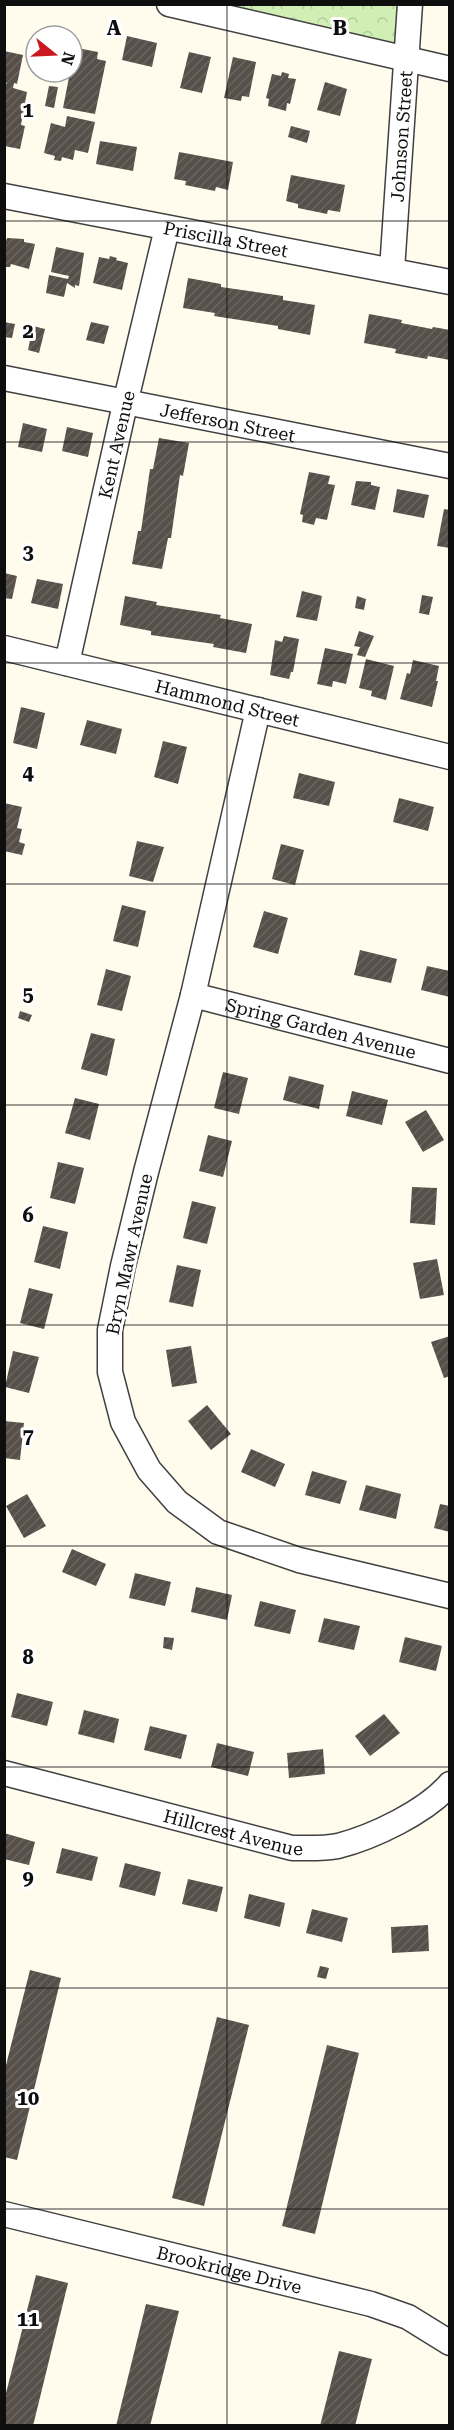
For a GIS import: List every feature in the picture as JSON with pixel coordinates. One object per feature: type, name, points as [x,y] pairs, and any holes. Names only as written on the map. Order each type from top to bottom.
[{"type":"street","name":"Johnson Street","points":[[393,270],[410,4]]},
{"type":"street","points":[[169,5],[450,69]]},
{"type":"street","name":"Priscilla Street","points":[[4,196],[450,282]]},
{"type":"street","name":"Kent Avenue","points":[[67,663],[167,228]]},
{"type":"street","name":"Jefferson Street","points":[[4,378],[125,404],[174,411],[450,466]]},
{"type":"street","name":"Hammond Street","points":[[4,648],[450,757]]},
{"type":"street","name":"Bryn Mawr Avenue","points":[[258,710],[193,995],[146,1172],[110,1330],[110,1372],[123,1422],[149,1470],[177,1502],[218,1532],[299,1560],[450,1596]]},
{"type":"street","name":"Spring Garden Avenue","points":[[193,995],[450,1061]]},
{"type":"street","name":"Hillcrest Avenue","points":[[4,1773],[292,1848],[335,1846],[353,1841],[413,1816],[450,1784]]},
{"type":"street","name":"Brookridge Drive","points":[[4,2214],[371,2304],[408,2317],[450,2343]]},
{"type":"green space","points":[[169,5],[411,5],[408,58]]},
{"type":"building","points":[[127,36],[157,43],[152,67],[122,60]]},
{"type":"building","points":[[84,49],[98,52],[97,59],[106,61],[95,114],[63,108],[68,84],[84,84]]},
{"type":"building","points":[[4,51],[23,55],[17,84],[14,83],[13,88],[27,92],[21,125],[25,126],[20,149],[4,146],[4,86],[7,83],[4,82]]},
{"type":"building","points":[[189,52],[211,57],[202,93],[180,88]]},
{"type":"building","points":[[233,57],[256,62],[249,97],[242,96],[241,101],[224,98]]},
{"type":"building","points":[[282,72],[289,74],[288,78],[296,79],[286,111],[268,106],[269,99],[266,98],[272,74],[281,76]]},
{"type":"building","points":[[325,82],[347,89],[340,116],[317,110]]},
{"type":"building","points":[[49,86],[58,87],[54,108],[45,106]]},
{"type":"building","points":[[67,116],[95,122],[88,153],[75,150],[73,160],[62,157],[61,161],[54,160],[55,156],[44,153],[51,123],[65,127]]},
{"type":"building","points":[[291,126],[310,131],[307,143],[288,137]]},
{"type":"building","points":[[100,141],[137,147],[133,171],[96,164]]},
{"type":"building","points":[[179,152],[233,162],[228,190],[216,187],[215,191],[185,185],[186,181],[174,179]]},
{"type":"building","points":[[291,175],[345,185],[340,212],[328,210],[327,214],[298,208],[298,204],[286,201]]},
{"type":"building","points":[[7,238],[24,239],[24,242],[35,244],[29,269],[11,264],[10,267],[6,267],[4,248]]},
{"type":"building","points":[[56,247],[84,253],[79,286],[75,285],[75,288],[67,283],[64,297],[46,293],[49,275],[68,279],[69,276],[51,272]]},
{"type":"building","points":[[110,256],[128,263],[122,290],[93,283],[99,257],[109,259]]},
{"type":"building","points":[[188,278],[221,284],[221,287],[283,296],[283,300],[315,305],[310,335],[278,329],[278,326],[214,316],[215,313],[183,308]]},
{"type":"building","points":[[369,314],[402,320],[401,323],[450,330],[450,360],[428,356],[427,359],[395,353],[396,349],[364,343]]},
{"type":"building","points":[[4,322],[15,324],[12,338],[4,337]]},
{"type":"building","points":[[91,322],[109,326],[104,344],[86,340]]},
{"type":"building","points":[[33,326],[45,329],[39,353],[28,350]]},
{"type":"building","points":[[23,423],[47,429],[42,452],[18,447]]},
{"type":"building","points":[[67,427],[93,433],[88,457],[62,451]]},
{"type":"building","points":[[159,438],[189,443],[183,476],[180,475],[171,538],[168,538],[162,569],[132,564],[138,531],[141,531],[150,469],[153,469]]},
{"type":"building","points":[[309,472],[330,476],[328,484],[335,485],[327,520],[316,518],[314,525],[302,522],[303,515],[300,514]]},
{"type":"building","points":[[356,481],[371,482],[371,485],[380,487],[375,510],[351,505]]},
{"type":"building","points":[[397,489],[429,495],[424,518],[393,512]]},
{"type":"building","points":[[444,509],[450,510],[450,548],[437,546]]},
{"type":"building","points":[[4,573],[17,576],[12,599],[4,598]]},
{"type":"building","points":[[37,579],[63,584],[58,609],[31,603]]},
{"type":"building","points":[[302,591],[322,596],[317,621],[296,617]]},
{"type":"building","points":[[422,595],[433,597],[429,615],[419,613]]},
{"type":"building","points":[[125,596],[157,602],[156,605],[221,615],[220,618],[252,624],[246,653],[213,647],[214,644],[151,635],[151,631],[120,625]]},
{"type":"building","points":[[357,596],[366,599],[364,610],[355,608]]},
{"type":"building","points":[[359,631],[374,636],[365,657],[357,655],[360,647],[354,646]]},
{"type":"building","points":[[284,636],[299,639],[293,672],[289,679],[270,675],[275,640],[282,642]]},
{"type":"building","points":[[325,648],[353,654],[346,684],[333,681],[332,687],[317,684]]},
{"type":"building","points":[[366,659],[394,666],[386,700],[371,696],[372,691],[359,688]]},
{"type":"building","points":[[413,660],[439,666],[432,707],[400,699]]},
{"type":"building","points":[[21,707],[45,713],[37,749],[13,743]]},
{"type":"building","points":[[87,720],[122,729],[116,754],[80,745]]},
{"type":"building","points":[[163,741],[187,747],[178,784],[154,777]]},
{"type":"building","points":[[299,773],[335,782],[329,806],[293,798]]},
{"type":"building","points":[[399,798],[434,807],[428,831],[393,822]]},
{"type":"building","points":[[4,803],[22,807],[17,828],[22,829],[19,842],[25,844],[22,855],[4,851]]},
{"type":"building","points":[[137,841],[164,847],[153,882],[129,876]]},
{"type":"building","points":[[281,844],[304,850],[295,885],[272,879]]},
{"type":"building","points":[[122,905],[146,911],[138,947],[113,941]]},
{"type":"building","points":[[264,911],[288,918],[278,954],[253,947]]},
{"type":"building","points":[[360,950],[397,959],[391,983],[354,975]]},
{"type":"building","points":[[427,966],[450,971],[450,997],[421,990]]},
{"type":"building","points":[[106,969],[131,976],[122,1011],[97,1005]]},
{"type":"building","points":[[20,1011],[32,1015],[29,1022],[18,1018]]},
{"type":"building","points":[[91,1033],[115,1039],[107,1076],[81,1069]]},
{"type":"building","points":[[223,1072],[248,1078],[239,1114],[214,1108]]},
{"type":"building","points":[[289,1076],[324,1085],[319,1109],[283,1100]]},
{"type":"building","points":[[352,1091],[388,1100],[382,1125],[346,1116]]},
{"type":"building","points":[[75,1098],[99,1104],[90,1140],[65,1133]]},
{"type":"building","points":[[426,1110],[444,1140],[423,1152],[405,1122]]},
{"type":"building","points":[[208,1135],[232,1141],[223,1177],[199,1171]]},
{"type":"building","points":[[58,1162],[84,1168],[75,1204],[50,1198]]},
{"type":"building","points":[[412,1187],[437,1188],[435,1225],[410,1223]]},
{"type":"building","points":[[192,1201],[216,1207],[207,1244],[183,1238]]},
{"type":"building","points":[[43,1226],[68,1232],[60,1269],[34,1262]]},
{"type":"building","points":[[437,1259],[444,1295],[420,1299],[413,1263]]},
{"type":"building","points":[[177,1265],[201,1270],[193,1307],[169,1302]]},
{"type":"building","points":[[29,1288],[53,1294],[44,1329],[20,1323]]},
{"type":"building","points":[[450,1336],[450,1376],[444,1378],[431,1342]]},
{"type":"building","points":[[191,1346],[197,1383],[172,1387],[166,1350]]},
{"type":"building","points":[[13,1351],[39,1357],[29,1393],[5,1387]]},
{"type":"building","points":[[207,1405],[231,1434],[211,1450],[188,1421]]},
{"type":"building","points":[[4,1421],[24,1423],[20,1460],[4,1458]]},
{"type":"building","points":[[251,1449],[285,1464],[275,1487],[241,1472]]},
{"type":"building","points":[[312,1471],[347,1481],[340,1504],[305,1495]]},
{"type":"building","points":[[366,1485],[401,1494],[396,1519],[359,1510]]},
{"type":"building","points":[[27,1494],[46,1526],[24,1538],[6,1506]]},
{"type":"building","points":[[440,1504],[450,1506],[450,1532],[434,1528]]},
{"type":"building","points":[[72,1549],[106,1564],[96,1586],[62,1572]]},
{"type":"building","points":[[135,1573],[171,1582],[165,1606],[129,1598]]},
{"type":"building","points":[[196,1587],[232,1595],[227,1620],[191,1612]]},
{"type":"building","points":[[260,1601],[296,1610],[290,1634],[254,1626]]},
{"type":"building","points":[[324,1618],[360,1626],[354,1650],[318,1642]]},
{"type":"building","points":[[164,1637],[174,1638],[172,1650],[163,1648]]},
{"type":"building","points":[[405,1637],[442,1646],[436,1671],[399,1662]]},
{"type":"building","points":[[17,1693],[53,1702],[47,1726],[11,1717]]},
{"type":"building","points":[[84,1710],[119,1719],[114,1743],[78,1734]]},
{"type":"building","points":[[384,1714],[400,1733],[370,1756],[355,1736]]},
{"type":"building","points":[[150,1726],[187,1735],[181,1759],[144,1750]]},
{"type":"building","points":[[217,1743],[254,1752],[248,1776],[211,1767]]},
{"type":"building","points":[[323,1749],[325,1774],[289,1778],[287,1753]]},
{"type":"building","points":[[4,1833],[35,1842],[29,1865],[4,1859]]},
{"type":"building","points":[[62,1848],[98,1857],[92,1881],[56,1873]]},
{"type":"building","points":[[125,1863],[161,1872],[155,1896],[119,1887]]},
{"type":"building","points":[[188,1879],[223,1887],[217,1912],[182,1904]]},
{"type":"building","points":[[249,1894],[285,1903],[280,1927],[244,1918]]},
{"type":"building","points":[[312,1909],[348,1918],[342,1942],[306,1933]]},
{"type":"building","points":[[428,1925],[429,1951],[392,1953],[391,1927]]},
{"type":"building","points":[[320,1966],[329,1968],[326,1979],[317,1977]]},
{"type":"building","points":[[30,1970],[61,1978],[17,2160],[4,2157],[4,2073]]},
{"type":"building","points":[[217,2017],[249,2025],[204,2206],[172,2198]]},
{"type":"building","points":[[327,2045],[359,2053],[315,2234],[282,2226]]},
{"type":"building","points":[[36,2275],[68,2283],[33,2426],[4,2426],[4,2401]]},
{"type":"building","points":[[146,2304],[179,2311],[150,2426],[116,2426]]},
{"type":"building","points":[[339,2351],[372,2359],[355,2426],[320,2426]]}]
